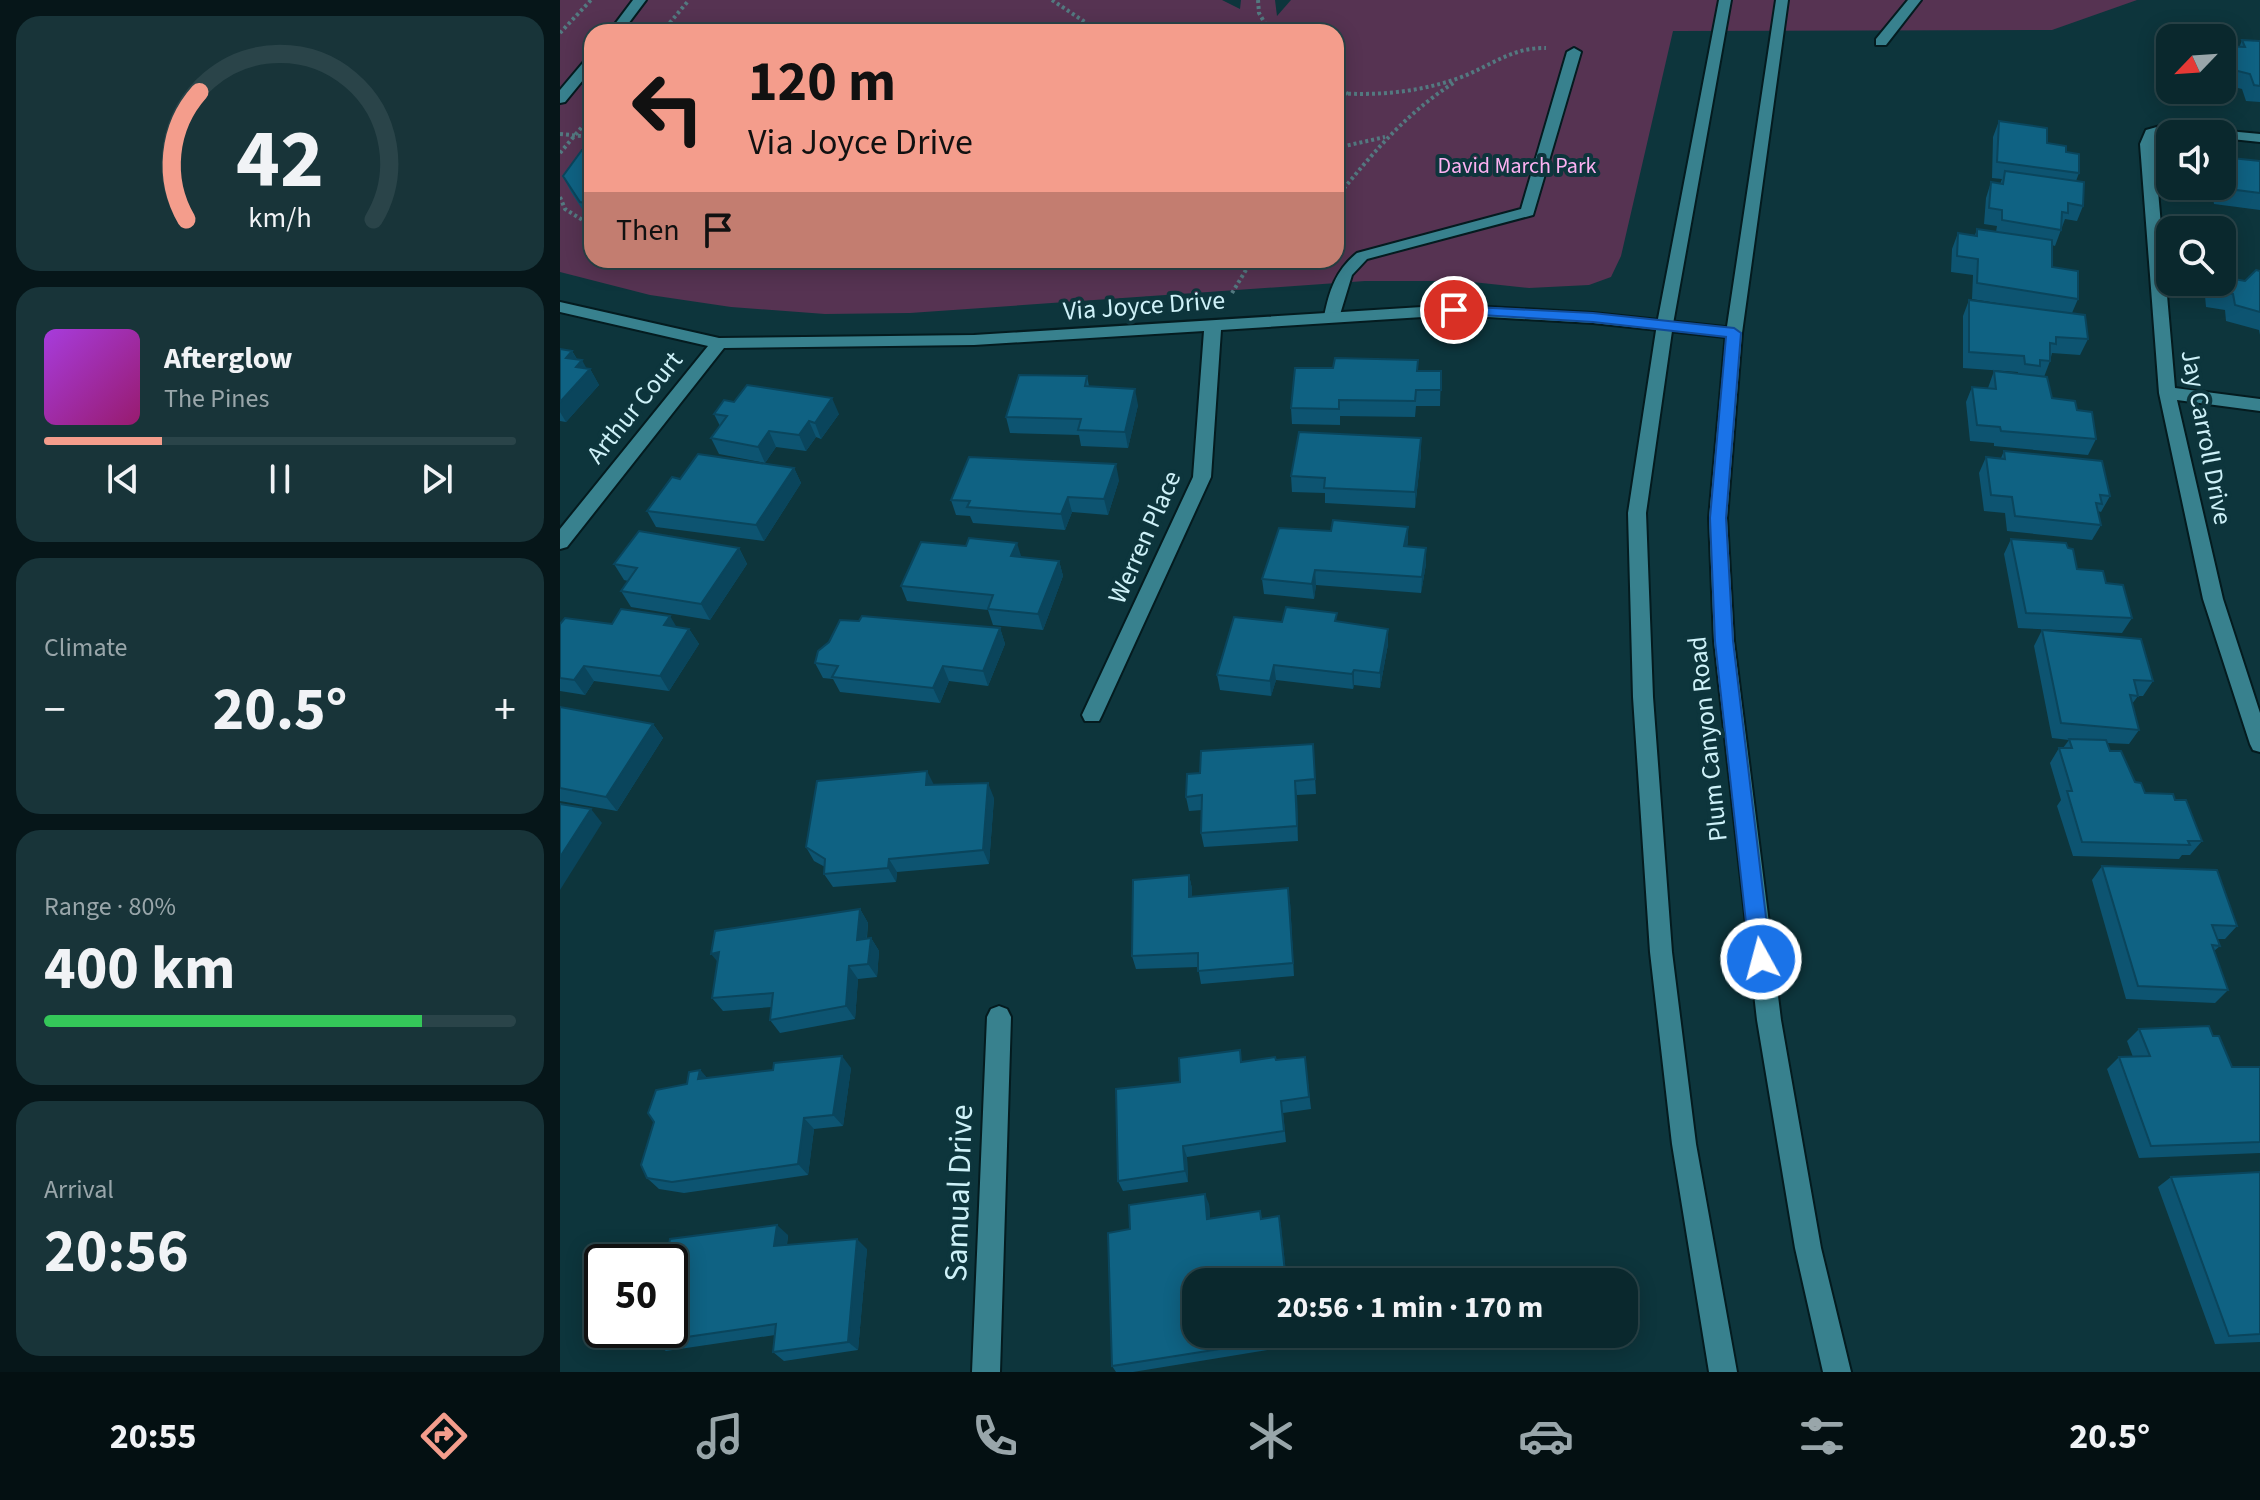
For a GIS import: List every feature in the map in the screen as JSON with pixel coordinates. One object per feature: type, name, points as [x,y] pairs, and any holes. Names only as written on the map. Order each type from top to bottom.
[{"type":"street","points":[[621,24],[640,0]]},
{"type":"street","points":[[1723,1372],[1682,1129],[1661,952],[1643,697],[1637,513],[1665,324],[1725,0]]},
{"type":"street","name":"Plum Canyon Road","points":[[1782,0],[1734,333],[1718,518],[1724,641],[1769,1020],[1808,1248],[1837,1372]]},
{"type":"street","points":[[1881,42],[1915,0]]},
{"type":"street","points":[[1332,317],[1339,283],[1348,266],[1362,256],[1528,212],[1574,52]]},
{"type":"street","points":[[560,99],[584,71]]},
{"type":"street","name":"Jay Carroll Drive","points":[[2156,131],[2151,133],[2147,144],[2167,393],[2213,599],[2260,744]]},
{"type":"street","points":[[2236,136],[2260,138]]},
{"type":"street","name":"Via Joyce Drive","points":[[560,307],[719,343],[974,340],[1454,310],[1665,324],[1734,333]]},
{"type":"street","name":"Werren Place","points":[[1092,715],[1202,477],[1213,324]]},
{"type":"street","name":"Arthur Court","points":[[560,542],[719,343]]},
{"type":"street","points":[[2167,393],[2260,405]]},
{"type":"street","name":"Samual Drive","points":[[986,1372],[999,1017]]},
{"type":"path","points":[[560,33],[591,0]]},
{"type":"path","points":[[678,0],[689,0]]},
{"type":"path","points":[[669,24],[689,0]]},
{"type":"path","points":[[1052,0],[1088,24]]},
{"type":"path","points":[[1258,0],[1259,13],[1265,24]]},
{"type":"path","points":[[1344,188],[1386,137],[1425,101],[1462,77],[1500,56],[1534,46],[1574,52]]},
{"type":"path","points":[[1344,94],[1411,93],[1462,77]]},
{"type":"path","points":[[1344,91],[1349,94]]},
{"type":"path","points":[[560,153],[584,124]]},
{"type":"path","points":[[560,134],[584,136]]},
{"type":"path","points":[[1344,146],[1386,137]]},
{"type":"path","points":[[560,197],[565,209],[584,221]]},
{"type":"green space","name":"David March Park","points":[[560,0],[1222,0],[1240,9],[1241,0],[1275,0],[1277,16],[1291,0],[2137,0],[2052,30],[1673,31],[1621,256],[1611,277],[1589,285],[1529,288],[1463,281],[1365,281],[910,313],[825,314],[731,307],[650,295],[560,272]]},
{"type":"building","points":[[2242,40],[2260,41],[2260,86],[2254,85],[2250,74],[2236,70],[2236,47],[2245,47]]},
{"type":"building","points":[[1999,121],[2047,128],[2047,143],[2066,146],[2066,152],[2079,154],[2079,173],[1997,162]]},
{"type":"building","points":[[584,150],[584,203],[580,202],[563,176]]},
{"type":"building","points":[[2236,158],[2260,161],[2260,193],[2236,190]]},
{"type":"building","points":[[2005,171],[2084,182],[2083,206],[2068,203],[2068,213],[2062,212],[2061,230],[2002,220],[2002,210],[1989,208],[1991,182],[2003,184]]},
{"type":"building","points":[[1977,229],[2052,240],[2052,267],[2078,271],[2078,299],[1977,283],[1978,259],[1957,256],[1958,233],[1977,236]]},
{"type":"building","points":[[2256,270],[2260,271],[2260,312],[2235,305],[2236,279],[2245,281]]},
{"type":"building","points":[[1969,300],[2085,315],[2088,339],[2056,337],[2056,344],[2050,343],[2050,361],[2040,360],[2040,366],[2025,364],[2024,356],[1969,352]]},
{"type":"building","points":[[560,349],[572,351],[566,358],[582,360],[576,367],[590,369],[560,402]]},
{"type":"building","points":[[1335,358],[1418,360],[1417,371],[1441,371],[1441,390],[1416,390],[1415,401],[1339,400],[1339,409],[1291,408],[1295,368],[1333,368]]},
{"type":"building","points":[[1994,371],[2047,377],[2052,398],[2075,401],[2077,410],[2092,412],[2096,439],[2001,431],[2000,427],[1977,425],[1972,387],[1996,389]]},
{"type":"building","points":[[1019,375],[1087,376],[1085,386],[1135,389],[1125,432],[1078,430],[1081,419],[1006,417]]},
{"type":"building","points":[[747,385],[832,398],[815,423],[809,421],[799,435],[769,431],[758,447],[711,438],[727,416],[714,414],[724,400],[734,402]]},
{"type":"building","points":[[1299,432],[1421,438],[1415,492],[1324,488],[1325,478],[1291,476]]},
{"type":"building","points":[[2004,451],[2102,461],[2110,496],[2100,495],[2102,504],[2096,503],[2101,525],[2015,516],[2012,497],[1991,495],[1986,457],[2005,459]]},
{"type":"building","points":[[698,454],[794,468],[756,525],[647,511],[672,477],[680,479]]},
{"type":"building","points":[[969,457],[1116,464],[1104,499],[1068,497],[1061,514],[967,507],[970,501],[951,500]]},
{"type":"building","points":[[1333,520],[1408,527],[1404,546],[1426,548],[1422,577],[1315,570],[1312,584],[1262,579],[1279,528],[1331,531]]},
{"type":"building","points":[[639,531],[739,548],[701,604],[621,591],[637,568],[614,564]]},
{"type":"building","points":[[969,538],[1017,543],[1011,556],[1059,561],[1038,614],[988,609],[993,595],[901,586],[921,542],[966,546]]},
{"type":"building","points":[[2011,539],[2066,543],[2068,548],[2073,549],[2077,569],[2103,571],[2106,583],[2123,585],[2132,618],[2026,613]]},
{"type":"building","points":[[1286,607],[1337,613],[1335,621],[1388,629],[1380,673],[1354,670],[1352,674],[1274,665],[1270,681],[1217,675],[1234,617],[1282,622]]},
{"type":"building","points":[[621,609],[670,616],[664,625],[689,629],[660,676],[584,666],[574,680],[560,678],[560,624],[565,618],[612,624]]},
{"type":"building","points":[[862,616],[1000,628],[983,671],[943,666],[933,688],[832,677],[838,666],[815,663],[818,651],[829,642],[840,620],[859,621]]},
{"type":"building","points":[[2042,630],[2141,639],[2153,681],[2134,680],[2138,696],[2130,695],[2139,730],[2061,723]]},
{"type":"building","points":[[560,707],[653,724],[606,797],[560,788]]},
{"type":"building","points":[[2069,739],[2106,740],[2110,751],[2121,751],[2135,782],[2141,783],[2145,793],[2173,794],[2175,800],[2186,800],[2202,841],[2188,841],[2190,845],[2082,842],[2067,791],[2072,791],[2059,748],[2072,748]]},
{"type":"building","points":[[1313,744],[1315,779],[1295,781],[1297,826],[1201,833],[1202,795],[1186,797],[1187,774],[1200,773],[1201,751]]},
{"type":"building","points":[[927,771],[926,785],[988,783],[983,850],[889,859],[888,868],[824,874],[825,859],[806,847],[817,781]]},
{"type":"building","points":[[560,804],[591,809],[560,857]]},
{"type":"building","points":[[2102,866],[2217,870],[2237,926],[2212,925],[2220,946],[2212,945],[2228,990],[2138,986]]},
{"type":"building","points":[[1189,875],[1189,897],[1288,888],[1293,963],[1198,971],[1198,953],[1132,956],[1133,880]]},
{"type":"building","points":[[860,909],[857,940],[871,938],[868,964],[849,966],[846,1006],[770,1020],[773,993],[712,998],[719,952],[711,954],[715,931]]},
{"type":"building","points":[[2209,1026],[2213,1036],[2219,1036],[2232,1067],[2260,1067],[2260,1142],[2151,1146],[2119,1057],[2150,1056],[2139,1029]]},
{"type":"building","points":[[1240,1050],[1241,1062],[1305,1057],[1309,1097],[1281,1101],[1284,1131],[1183,1146],[1185,1171],[1118,1181],[1116,1089],[1180,1082],[1179,1058]]},
{"type":"building","points":[[842,1056],[833,1115],[804,1118],[798,1164],[672,1182],[647,1178],[641,1165],[654,1122],[648,1113],[656,1090],[687,1084],[689,1072],[700,1070],[698,1079],[773,1070],[774,1063]]},
{"type":"building","points":[[2260,1172],[2260,1334],[2229,1336],[2171,1177]]},
{"type":"building","points":[[1205,1194],[1207,1219],[1260,1211],[1261,1219],[1279,1216],[1285,1268],[1182,1268],[1182,1348],[1226,1348],[1112,1366],[1108,1233],[1130,1229],[1129,1205]]},
{"type":"building","points":[[777,1225],[774,1246],[857,1239],[848,1342],[773,1352],[776,1324],[688,1337],[688,1244],[669,1244],[670,1239]]},
{"type":"route","points":[[1454,310],[1593,318],[1734,333],[1718,518],[1724,641],[1761,959]]}]
